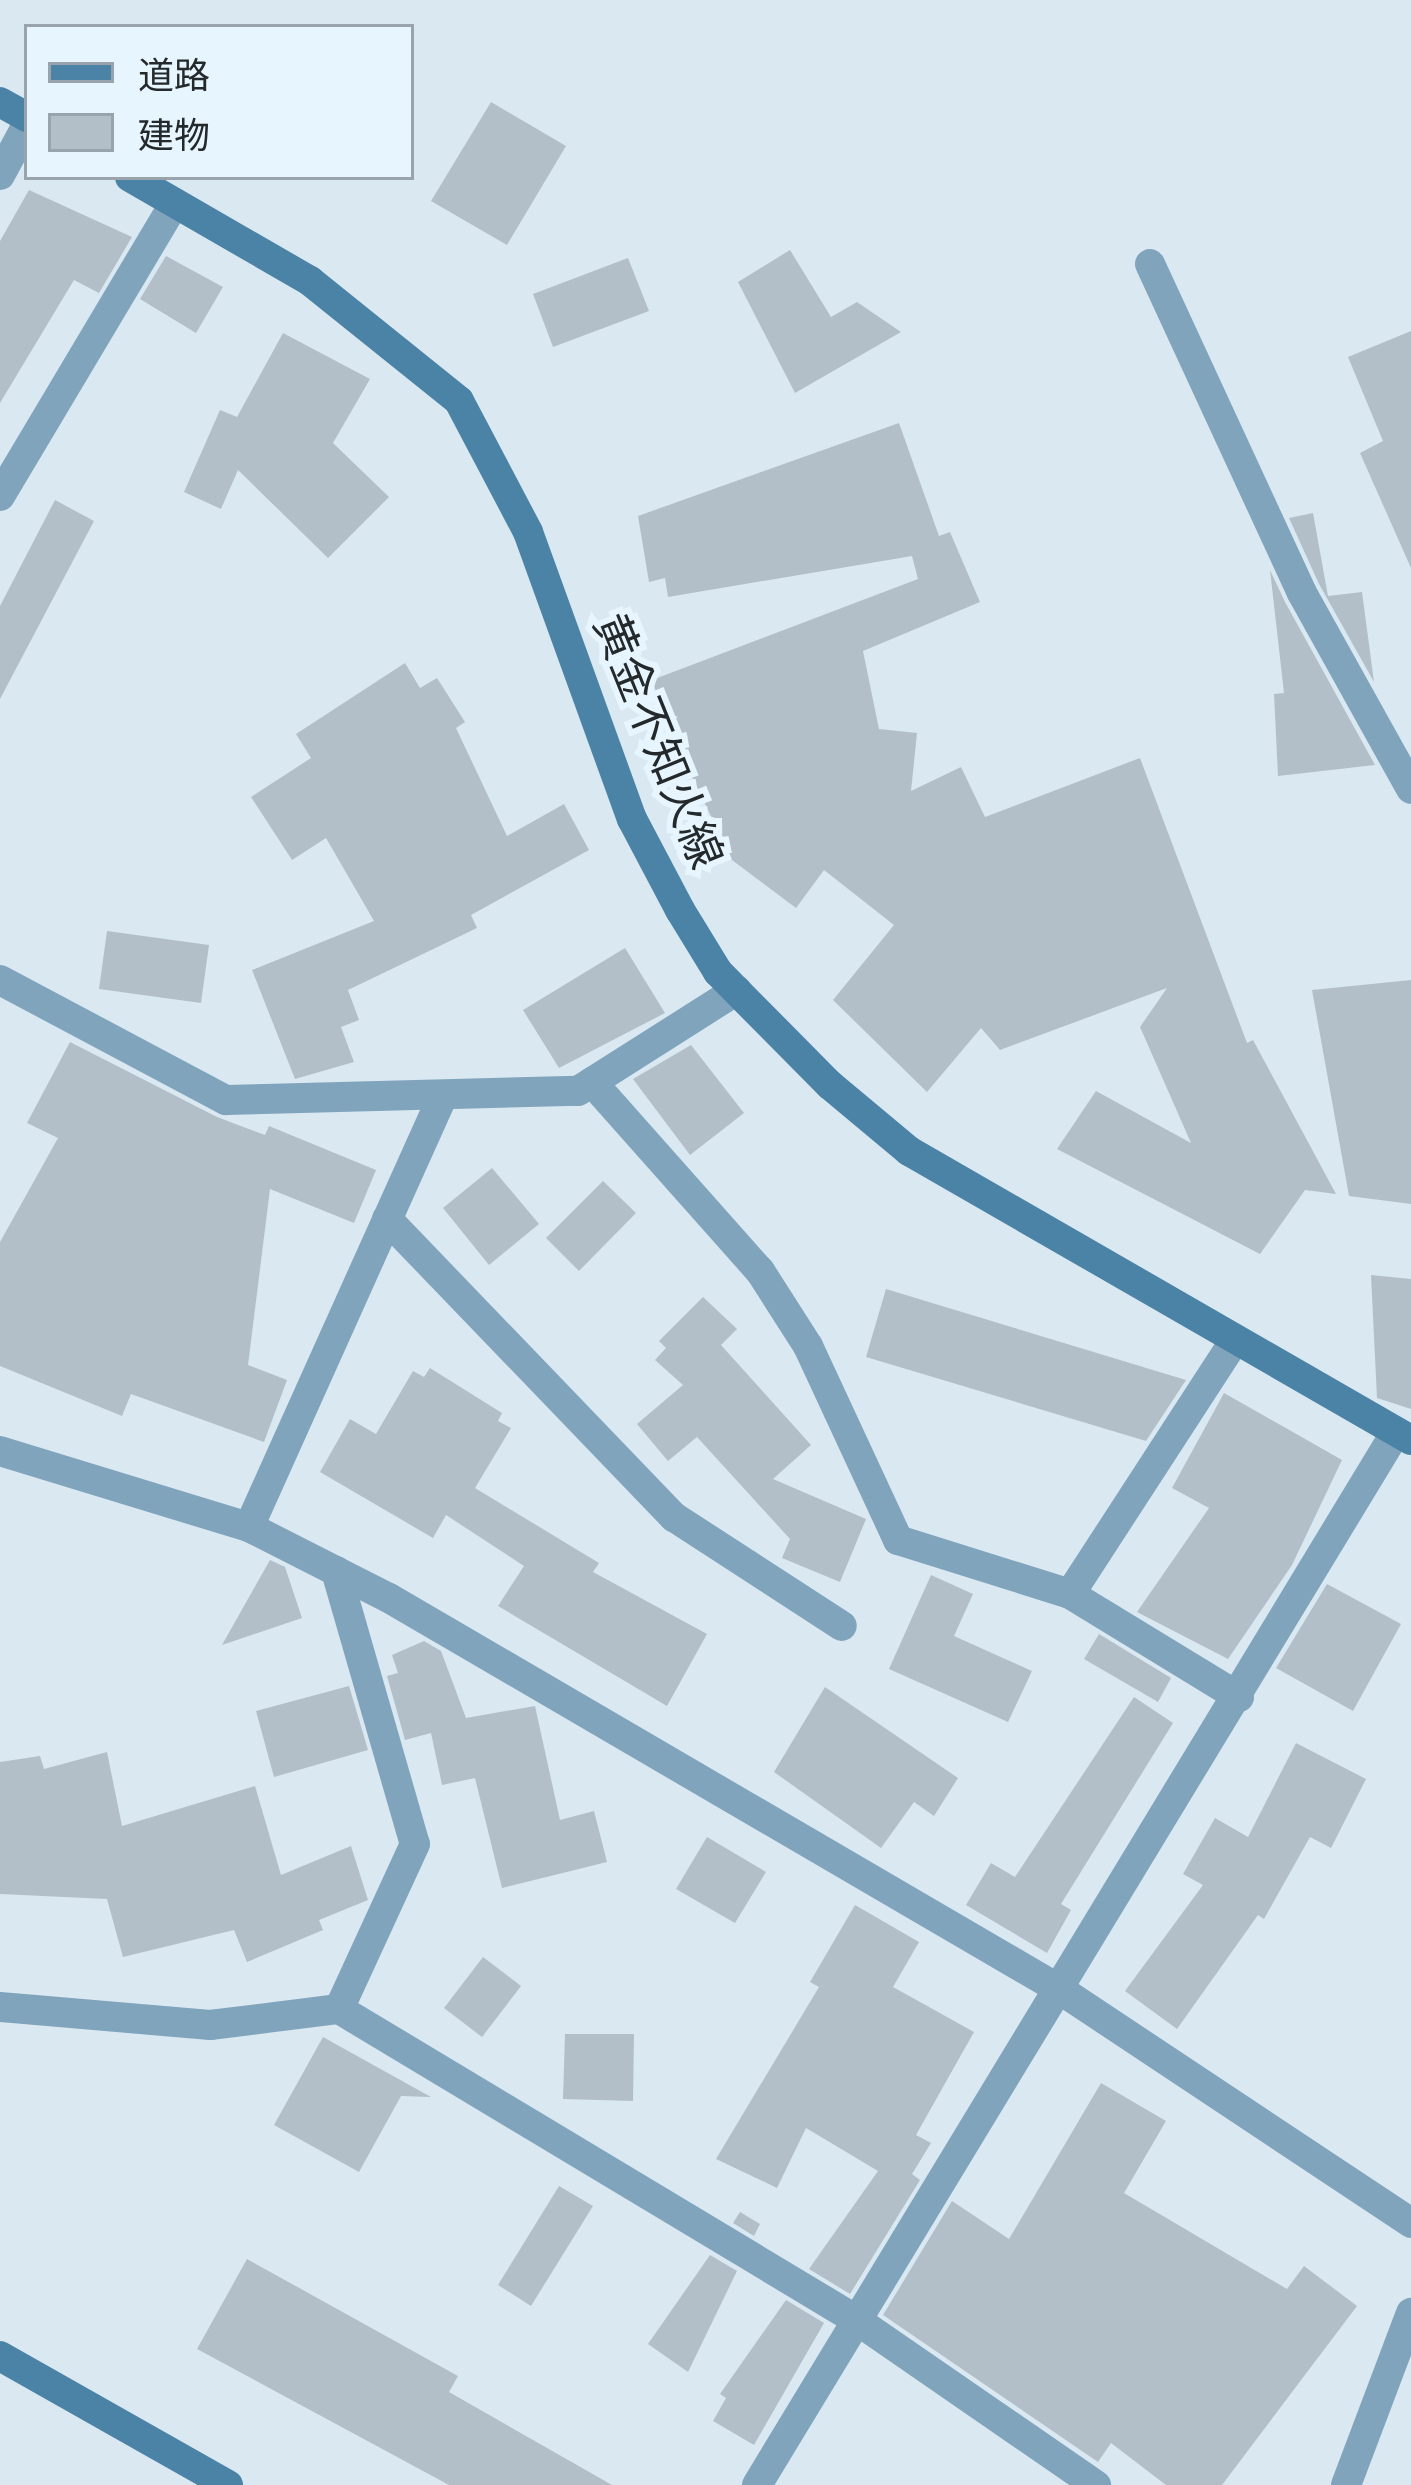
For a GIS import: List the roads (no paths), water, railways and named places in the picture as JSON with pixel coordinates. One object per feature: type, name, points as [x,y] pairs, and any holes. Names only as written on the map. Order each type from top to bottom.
[{"type":"main road","name":"黄金不知火線","points":[[135,180],[310,280],[459,401],[528,532],[632,819],[680,910],[736,990],[909,1151],[1403,1436]]},
{"type":"main road","points":[[0,2356],[228,2485]]},
{"type":"street","points":[[0,175],[24,127]]},
{"type":"street","points":[[0,496],[175,202]]},
{"type":"street","points":[[1150,264],[1302,593],[1411,789]]},
{"type":"street","points":[[0,980],[226,1100],[578,1091],[736,990]]},
{"type":"street","points":[[592,1082],[760,1270],[808,1346],[898,1540],[1070,1594],[1239,1697]]},
{"type":"street","points":[[249,1527],[442,1098]]},
{"type":"street","points":[[387,1219],[674,1516],[842,1626]]},
{"type":"street","points":[[1070,1594],[1235,1340]]},
{"type":"street","points":[[757,2485],[1403,1436]]},
{"type":"street","points":[[0,1451],[249,1527],[335,1571],[1059,1989],[1411,2223]]},
{"type":"street","points":[[335,1571],[415,1844],[339,2009]]},
{"type":"street","points":[[0,2007],[210,2025],[339,2009],[855,2319],[1096,2485]]},
{"type":"street","points":[[1346,2485],[1411,2313]]}]
